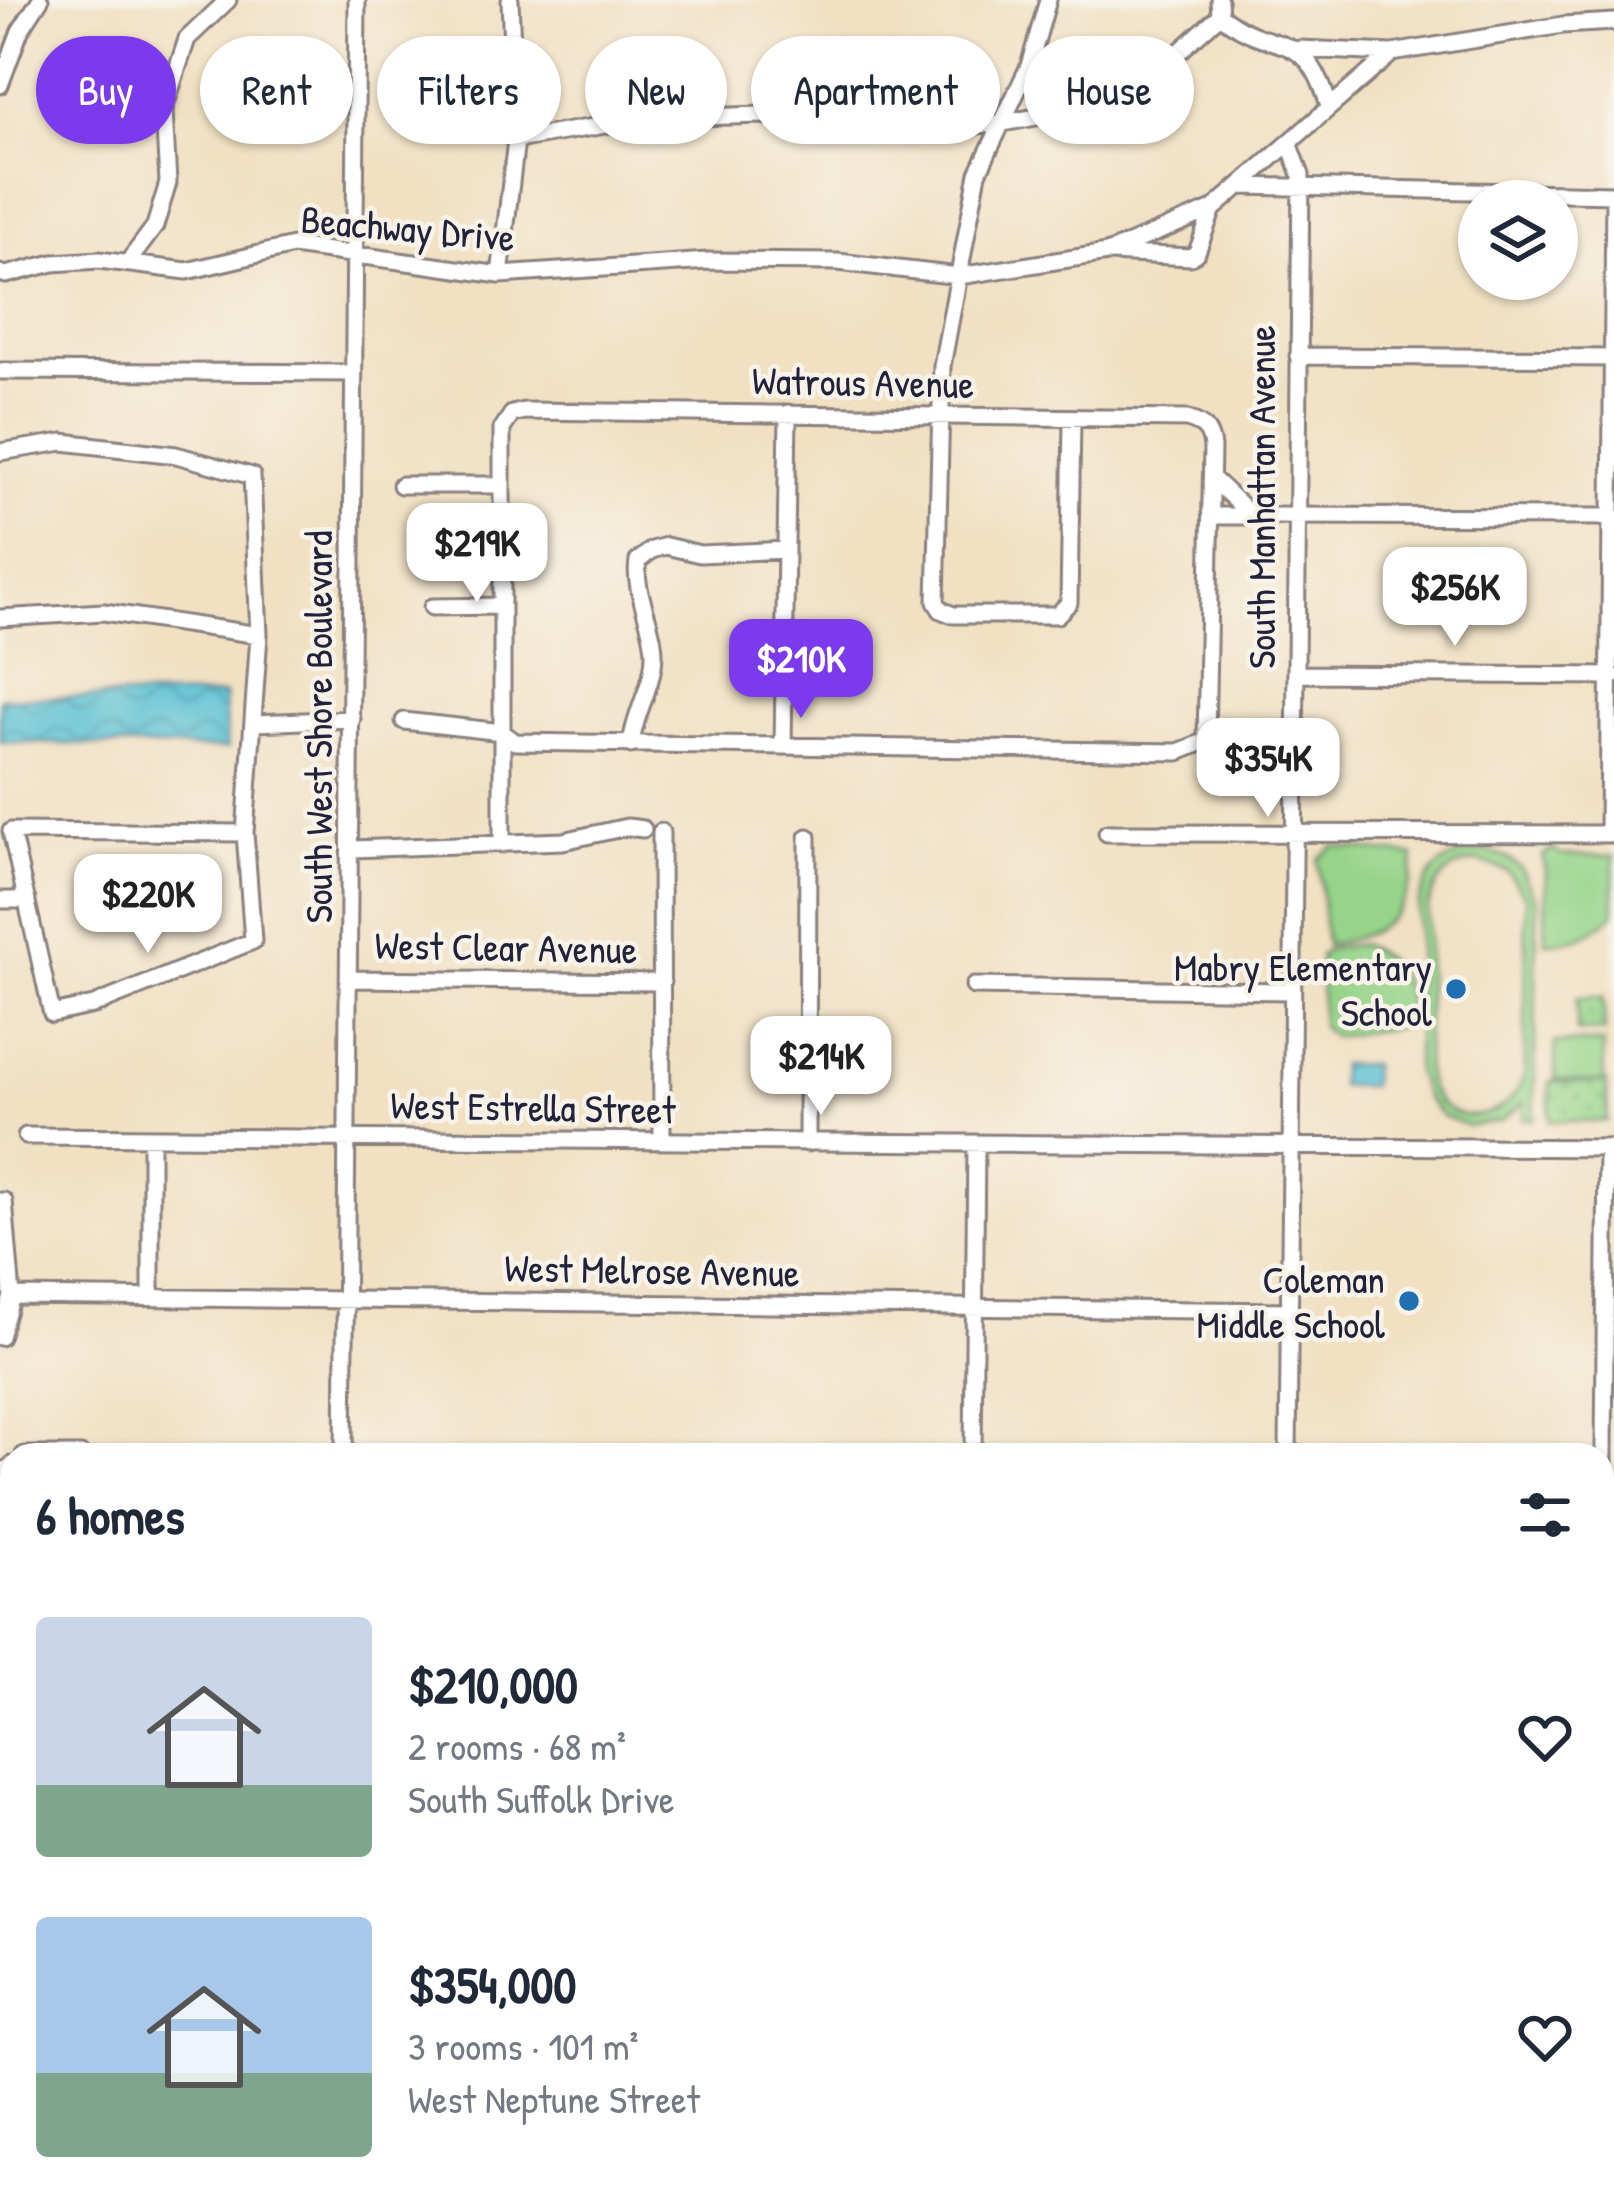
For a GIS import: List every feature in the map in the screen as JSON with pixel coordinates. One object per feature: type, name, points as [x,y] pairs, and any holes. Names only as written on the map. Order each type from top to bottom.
[{"type":"street","points":[[0,86],[20,31],[40,0]]},
{"type":"street","points":[[129,261],[155,226],[168,183],[164,110],[188,39],[228,0]]},
{"type":"street","name":"South West Shore Boulevard","points":[[344,1443],[357,0]]},
{"type":"street","points":[[1048,0],[1029,67],[978,173],[942,366],[936,602],[941,610],[953,615],[1057,615],[1069,603],[1072,420]]},
{"type":"street","points":[[516,2],[516,36]]},
{"type":"street","points":[[561,132],[641,119],[761,115],[898,131],[1003,123],[1080,109],[1169,62],[1220,8],[1242,32],[1295,49],[1392,53],[1563,25],[1614,22]]},
{"type":"street","points":[[1295,49],[1316,67],[1329,106]]},
{"type":"street","points":[[1107,253],[1213,209],[1392,53]]},
{"type":"street","points":[[500,275],[516,144]]},
{"type":"street","name":"South Manhattan Avenue","points":[[1288,1443],[1301,175],[1290,146]]},
{"type":"street","points":[[1107,833],[1611,834],[1614,194],[1242,186]]},
{"type":"street","points":[[1107,253],[1191,257],[1213,209]]},
{"type":"street","name":"Beachway Drive","points":[[0,273],[53,263],[129,261],[187,272],[293,246],[500,275],[708,261],[838,262],[959,276],[1107,253]]},
{"type":"street","points":[[1298,356],[1613,358]]},
{"type":"street","points":[[0,371],[353,373]]},
{"type":"street","name":"Watrous Avenue","points":[[502,485],[502,429],[512,414],[524,411],[1187,419],[1201,423],[1211,440],[1212,478]]},
{"type":"street","points":[[783,746],[788,413]]},
{"type":"street","points":[[0,452],[63,442],[176,455],[252,476],[259,635],[245,833],[253,940],[94,1006],[52,1014],[11,832],[245,833]]},
{"type":"street","points":[[1212,478],[1252,515]]},
{"type":"street","points":[[404,721],[502,732],[515,742],[1178,752],[1206,742],[1212,478]]},
{"type":"street","points":[[401,485],[502,485],[502,844]]},
{"type":"street","points":[[1211,515],[1612,517]]},
{"type":"street","points":[[631,745],[633,722],[644,701],[654,658],[652,622],[635,580],[638,561],[666,546],[700,554],[786,550]]},
{"type":"street","points":[[432,607],[502,606]]},
{"type":"street","points":[[0,618],[104,612],[259,635]]},
{"type":"street","points":[[1296,674],[1612,676]]},
{"type":"street","points":[[255,724],[352,719]]},
{"type":"street","points":[[352,849],[563,841],[627,826],[652,830],[662,982],[662,1141]]},
{"type":"street","points":[[807,1143],[808,837]]},
{"type":"street","points":[[0,900],[27,900]]},
{"type":"street","name":"West Clear Avenue","points":[[349,979],[662,982]]},
{"type":"street","points":[[974,986],[1291,991]]},
{"type":"street","name":"West Estrella Street","points":[[26,1136],[1611,1148]]},
{"type":"street","points":[[151,1138],[151,1296]]},
{"type":"street","points":[[974,1443],[976,1145]]},
{"type":"street","points":[[1603,1443],[1611,1148]]},
{"type":"street","points":[[0,1201],[4,1201],[12,1296],[0,1337]]},
{"type":"street","name":"West Melrose Avenue","points":[[12,1296],[1290,1311]]},
{"type":"green space","points":[[1334,846],[1414,856],[1407,893],[1390,919],[1363,935],[1326,945],[1318,859]]},
{"type":"green space","points":[[1552,849],[1561,855],[1614,856],[1614,914],[1583,936],[1545,942],[1542,857]]},
{"type":"green space","points":[[1487,851],[1509,859],[1521,869],[1537,901],[1534,1119],[1524,1119],[1523,1103],[1501,1121],[1469,1126],[1442,1116],[1425,1097],[1416,1071],[1418,908],[1432,873],[1450,859]],"holes":[[[1477,861],[1507,871],[1526,898],[1525,1071],[1506,1103],[1476,1116],[1460,1114],[1434,1095],[1427,1077],[1428,908],[1438,882],[1458,866]]]},
{"type":"green space","points":[[1360,944],[1384,958],[1399,976],[1409,1026],[1333,1037],[1321,1026],[1320,956],[1328,949]]},
{"type":"green space","points":[[1603,997],[1605,1031],[1577,1032],[1577,998]]},
{"type":"green space","points":[[1555,1043],[1603,1043],[1604,1083],[1555,1080]]},
{"type":"green space","points":[[1550,1082],[1607,1082],[1607,1121],[1550,1121]]},
{"type":"water","points":[[224,695],[227,749],[0,742],[0,698]]},
{"type":"water","points":[[1340,1064],[1372,1065],[1371,1086],[1339,1086]]},
{"type":"place","name":"Mabry Elementary School","points":[[1456,989]]},
{"type":"place","name":"Coleman Middle School","points":[[1409,1301]]}]
